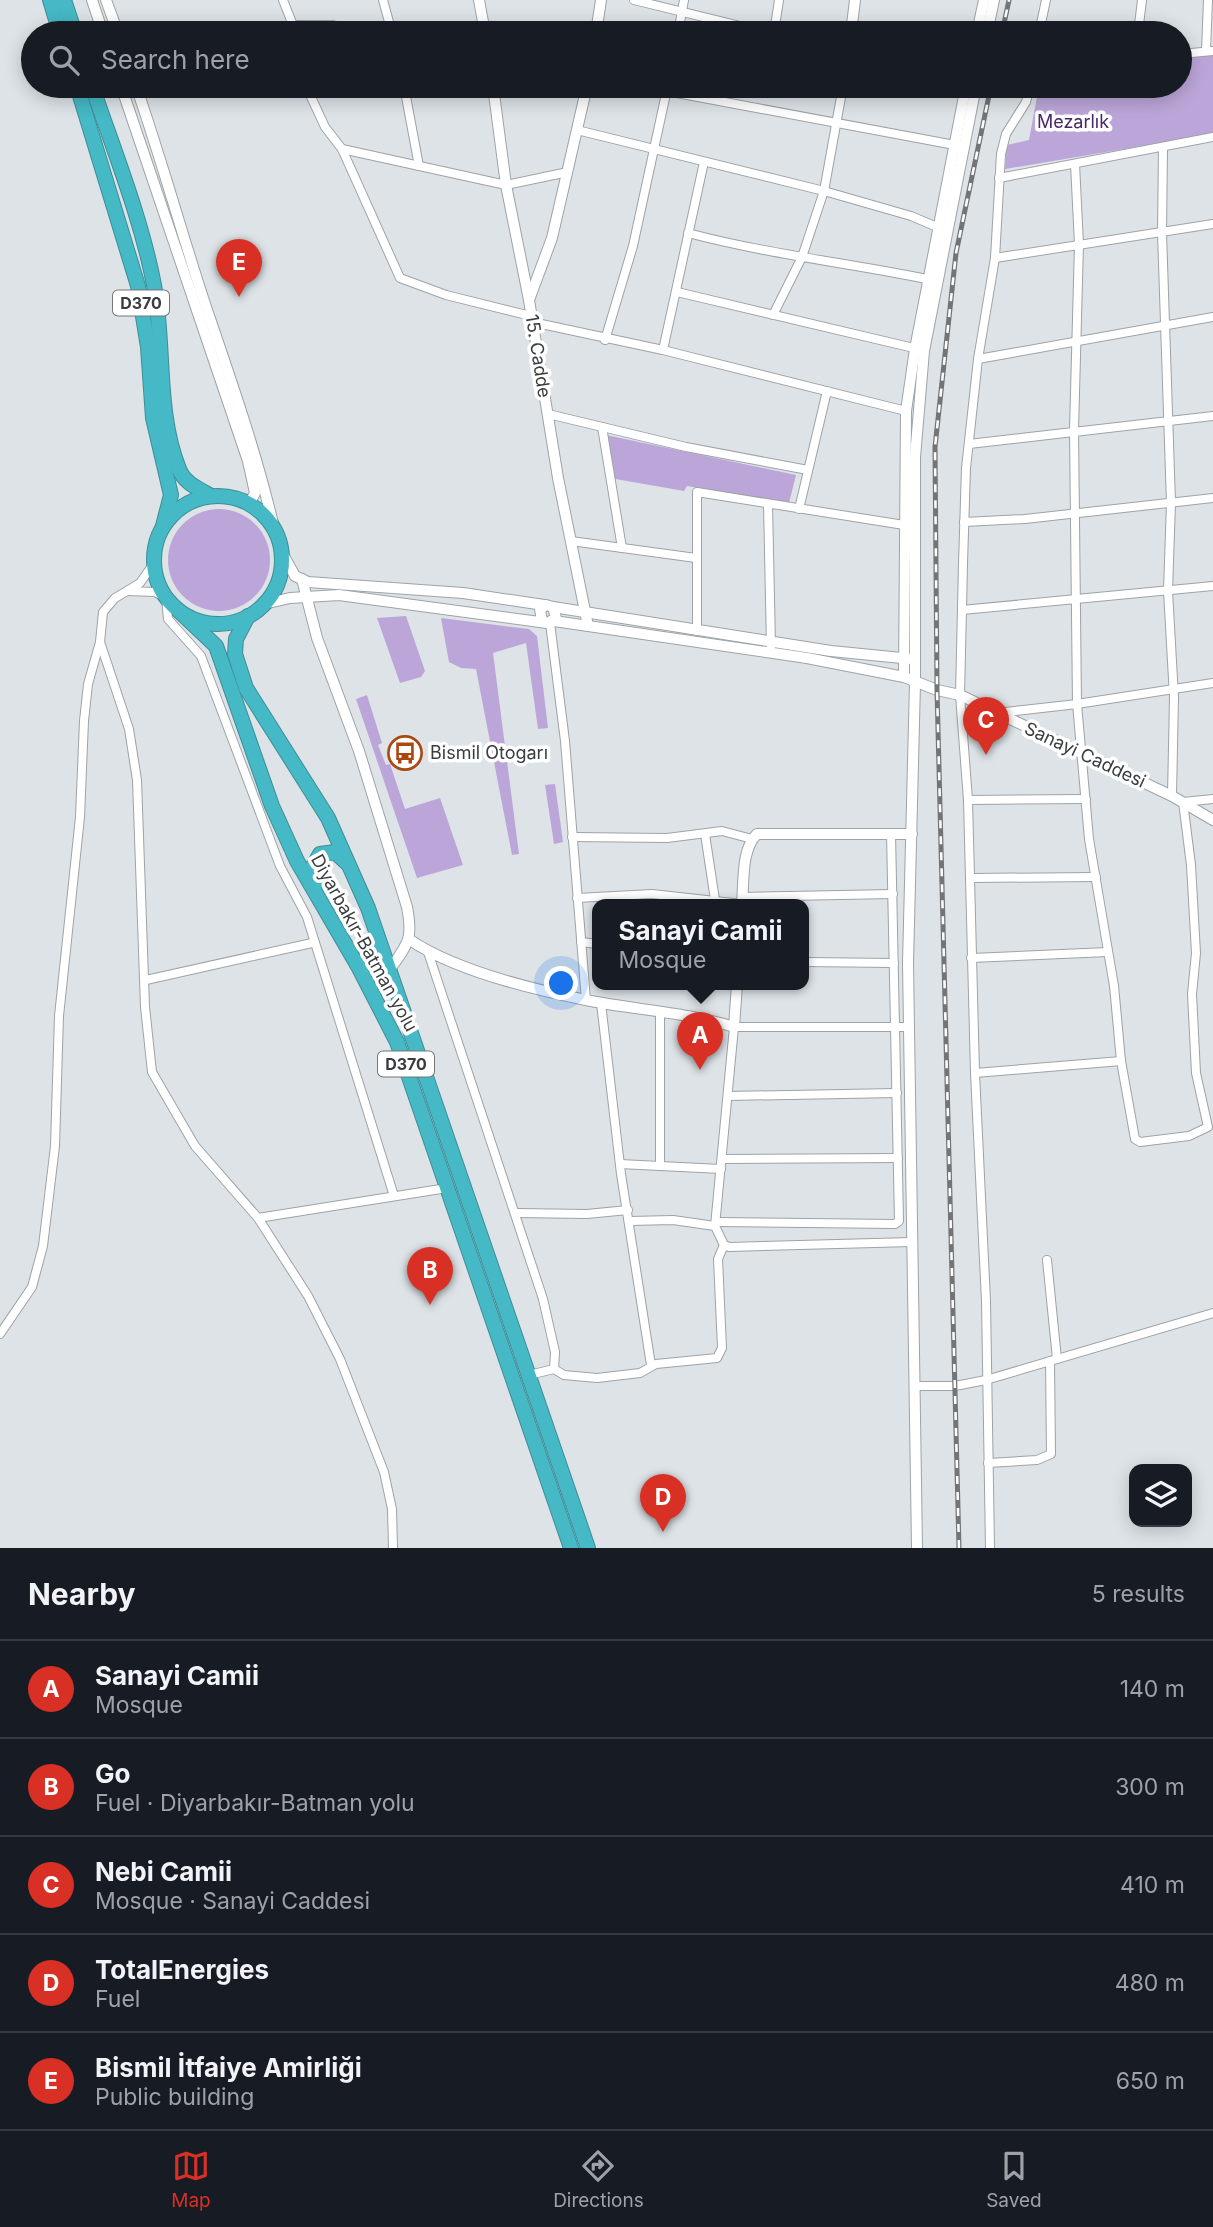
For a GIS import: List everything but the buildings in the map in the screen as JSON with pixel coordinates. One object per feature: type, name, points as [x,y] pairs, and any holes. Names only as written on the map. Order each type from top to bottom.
[{"type":"highway","points":[[50,0],[56,21]]},
{"type":"highway","points":[[64,0],[71,21]]},
{"type":"highway","name":"D370","points":[[81,98],[138,286],[148,347],[153,418],[171,495],[163,526]]},
{"type":"highway","name":"D370","points":[[96,98],[149,261],[161,343],[165,405],[176,460],[187,481],[211,496]]},
{"type":"highway","points":[[211,496],[231,497],[249,504],[264,516],[275,532],[281,551],[281,570],[275,589],[264,604],[248,617],[214,624],[195,620],[179,611],[166,598],[154,563],[156,545],[163,526],[176,511],[192,501],[211,496]]},
{"type":"highway","name":"Diyarbakır-Batman yolu","points":[[179,611],[216,646],[272,806],[297,861],[383,1012],[397,1042],[570,1548]]},
{"type":"highway","name":"Diyarbakır-Batman yolu","points":[[248,617],[236,639],[235,654],[246,688],[328,818],[354,873],[390,968],[490,1268],[588,1548]]},
{"type":"highway","points":[[321,903],[312,868],[320,854],[335,852],[354,873]]},
{"type":"street","points":[[92,0],[99,21]]},
{"type":"street","points":[[106,0],[114,21]]},
{"type":"street","points":[[283,0],[292,21]]},
{"type":"street","points":[[383,0],[388,21]]},
{"type":"street","points":[[479,0],[483,21]]},
{"type":"street","points":[[598,21],[601,0]]},
{"type":"street","points":[[634,0],[721,21]]},
{"type":"street","points":[[680,21],[684,0]]},
{"type":"street","points":[[776,21],[779,0]]},
{"type":"street","points":[[852,21],[855,0]]},
{"type":"street","points":[[980,21],[984,0]]},
{"type":"street","points":[[990,21],[994,0]]},
{"type":"street","points":[[1042,21],[1046,0]]},
{"type":"street","points":[[1140,21],[1142,0]]},
{"type":"street","points":[[1208,0],[1209,51]]},
{"type":"street","points":[[125,98],[248,461],[255,493],[249,504]]},
{"type":"street","points":[[140,98],[265,480],[275,532]]},
{"type":"street","points":[[312,98],[325,127],[342,149],[400,278],[446,295],[606,340],[663,350],[906,411]]},
{"type":"street","points":[[406,98],[419,166]]},
{"type":"street","name":"15. Cadde","points":[[495,98],[506,184],[588,626]]},
{"type":"street","points":[[529,300],[552,238],[584,98]]},
{"type":"street","points":[[606,340],[633,246],[665,98]]},
{"type":"street","points":[[712,98],[835,125],[958,146]]},
{"type":"street","points":[[773,315],[802,257],[824,191],[841,98]]},
{"type":"street","points":[[909,659],[904,525],[906,411],[958,146],[964,98]]},
{"type":"street","points":[[917,1548],[909,1027],[912,834],[909,659],[919,350],[937,227],[972,98]]},
{"type":"street","points":[[990,1548],[968,800],[960,695],[964,522],[978,359],[996,258],[999,178],[1006,134],[1027,98]]},
{"type":"street","points":[[577,130],[824,191],[911,216],[937,227]]},
{"type":"street","points":[[999,178],[1213,137]]},
{"type":"street","points":[[1163,148],[1162,233],[1171,503],[1168,591],[1172,796]]},
{"type":"street","points":[[342,149],[506,184],[568,172]]},
{"type":"street","points":[[663,350],[704,162]]},
{"type":"street","points":[[1075,164],[1079,244],[1074,430],[1074,601],[1080,754],[1121,1061],[1135,1139],[1140,1142],[1189,1136],[1208,1127],[1196,1073],[1192,994],[1196,953],[1191,865],[1183,802],[1213,799]]},
{"type":"street","points":[[996,258],[1213,224]]},
{"type":"street","points":[[688,233],[802,257],[928,279]]},
{"type":"street","points":[[677,292],[919,350]]},
{"type":"street","points":[[978,359],[1213,317]]},
{"type":"street","points":[[799,509],[827,391]]},
{"type":"street","points":[[548,414],[808,470]]},
{"type":"street","points":[[969,444],[1213,416]]},
{"type":"street","points":[[602,427],[622,548]]},
{"type":"street","points":[[697,631],[697,492],[904,525]]},
{"type":"street","points":[[964,522],[1025,519],[1213,498]]},
{"type":"street","points":[[768,504],[771,647]]},
{"type":"street","points":[[571,541],[696,558]]},
{"type":"street","points":[[281,551],[295,576],[302,579],[463,593],[697,631],[771,647]]},
{"type":"street","points":[[0,1334],[32,1287],[43,1246],[55,1146],[59,1016],[80,817],[88,684],[100,642],[103,612],[115,598],[140,583],[154,563]]},
{"type":"street","points":[[302,579],[317,638],[359,751],[407,907],[410,940],[390,968]]},
{"type":"street","points":[[962,610],[1074,601],[1138,591],[1213,586]]},
{"type":"street","points":[[127,591],[155,592],[166,598],[168,619],[201,656],[280,866],[307,917],[312,943],[394,1196]]},
{"type":"street","points":[[264,604],[305,596],[339,595],[771,647],[909,659]]},
{"type":"street","points":[[549,606],[556,612],[549,621]]},
{"type":"street","points":[[549,606],[538,611],[549,621],[586,1000]]},
{"type":"street","points":[[100,642],[129,729],[137,780],[145,1007],[152,1072],[195,1146],[258,1218],[308,1296],[340,1359],[384,1472],[392,1509],[393,1548]]},
{"type":"street","name":"Sanayi Caddesi","points":[[771,647],[960,695],[1172,796],[1213,820]]},
{"type":"street","points":[[994,713],[1077,704],[1213,683]]},
{"type":"street","points":[[968,800],[1086,799]]},
{"type":"street","points":[[572,837],[654,839],[729,832],[752,839],[762,834],[912,834]]},
{"type":"street","points":[[630,1221],[895,1224],[899,1219],[891,833]]},
{"type":"street","points":[[705,834],[715,899]]},
{"type":"street","points":[[743,899],[752,839]]},
{"type":"street","points":[[970,878],[1096,877]]},
{"type":"street","points":[[577,898],[652,894],[704,899]]},
{"type":"street","points":[[799,899],[893,894]]},
{"type":"street","points":[[410,940],[428,952],[457,965],[586,1000],[734,1027],[909,1027]]},
{"type":"street","points":[[581,942],[592,943]]},
{"type":"street","points":[[146,980],[312,943]]},
{"type":"street","points":[[428,952],[517,1213],[555,1352],[555,1369]]},
{"type":"street","points":[[971,958],[1108,952]]},
{"type":"street","points":[[809,962],[894,962]]},
{"type":"street","points":[[555,1369],[564,1376],[597,1378],[640,1373],[651,1365],[712,1360],[721,1354],[718,1259],[723,1245],[715,1224],[737,990]]},
{"type":"street","points":[[601,1003],[620,1164],[651,1365]]},
{"type":"street","points":[[660,1012],[660,1166]]},
{"type":"street","points":[[975,1073],[1121,1061]]},
{"type":"street","points":[[727,1096],[897,1093]]},
{"type":"street","points":[[620,1164],[660,1166],[898,1158]]},
{"type":"street","points":[[258,1218],[447,1188]]},
{"type":"street","points":[[517,1213],[587,1214],[628,1210]]},
{"type":"street","points":[[723,1245],[912,1242]]},
{"type":"street","points":[[988,1463],[1037,1460],[1051,1454],[1054,1360],[1047,1260]]},
{"type":"street","points":[[915,1386],[955,1386],[986,1380],[1213,1313]]},
{"type":"street","points":[[529,1375],[555,1369]]},
{"type":"green space","name":"Mezarlık","points":[[1213,55],[1213,134],[1005,169],[1007,145],[1029,140],[1037,98],[1192,98],[1192,57]]},
{"type":"green space","points":[[606,435],[796,475],[789,503],[687,486],[684,491],[610,478]]},
{"type":"green space","points":[[219,509],[238,513],[255,524],[266,541],[270,560],[266,579],[255,596],[238,607],[219,611],[200,607],[183,596],[172,579],[168,560],[172,541],[183,524],[200,513]]},
{"type":"green space","points":[[406,616],[425,671],[421,677],[400,683],[377,618]]},
{"type":"green space","points":[[441,618],[529,629],[537,636],[548,728],[538,729],[526,643],[493,653],[519,854],[512,855],[476,669],[461,668],[449,662]]},
{"type":"green space","points":[[367,695],[382,743],[378,745],[386,765],[390,764],[405,809],[440,798],[463,865],[417,878],[356,699]]},
{"type":"green space","points":[[555,784],[563,842],[554,844],[545,785]]},
{"type":"railway","points":[[1005,21],[1009,0]]},
{"type":"railway","points":[[959,1548],[937,690],[935,447],[956,253],[988,98]]},
{"type":"place","name":"Bismil İtfaiye Amirliği","points":[[239,297]]},
{"type":"place","name":"Bismil Otogarı","points":[[405,753]]},
{"type":"place","name":"Nebi Camii","points":[[986,755]]},
{"type":"place","name":"Sanayi Camii","points":[[700,1070]]},
{"type":"place","name":"Go","points":[[430,1305]]},
{"type":"place","name":"TotalEnergies","points":[[663,1532]]}]
